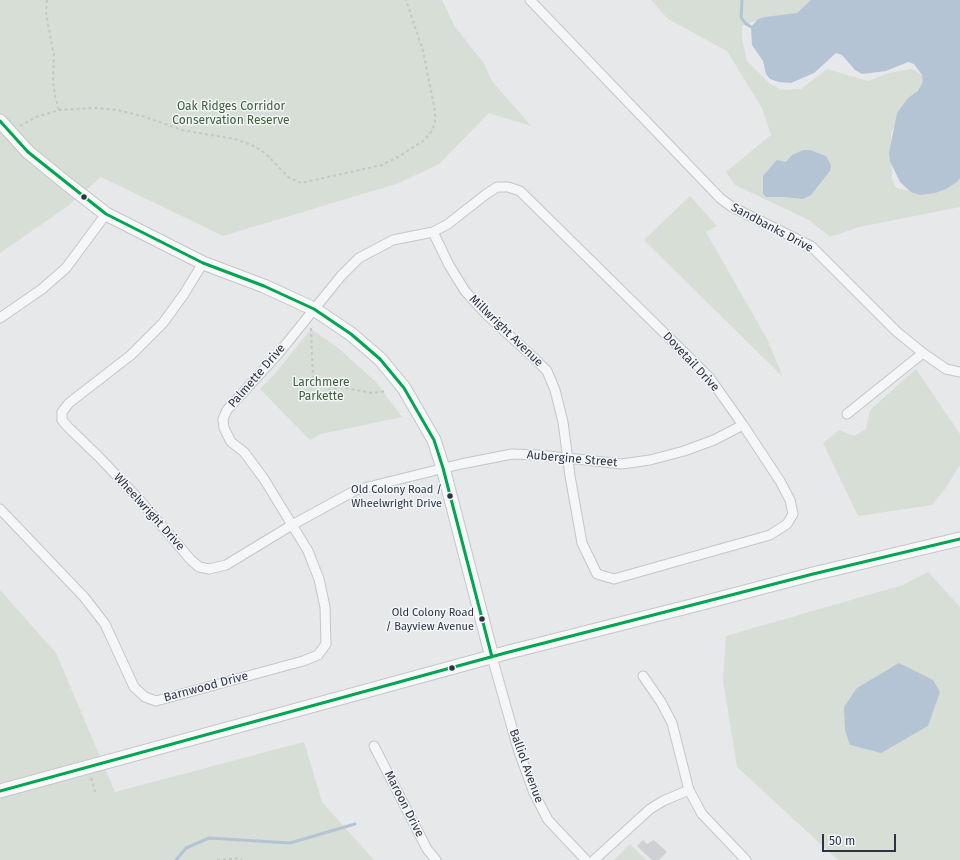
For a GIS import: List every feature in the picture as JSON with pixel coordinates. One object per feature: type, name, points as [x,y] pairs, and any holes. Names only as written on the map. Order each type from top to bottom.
[{"type":"main road","points":[[0,121],[28,152],[106,214],[203,262],[264,286],[314,309],[351,334],[380,359],[404,388],[434,440],[443,468],[492,656]]},
{"type":"main road","points":[[0,791],[492,656],[813,574],[960,539]]},
{"type":"street","name":"Sandbanks Drive","points":[[530,0],[720,198],[732,207],[811,246],[898,332],[923,353],[946,369],[960,372]]},
{"type":"street","name":"Dovetail Drive","points":[[314,309],[341,276],[359,258],[393,240],[433,232],[448,224],[497,187],[508,187],[520,191],[708,377],[743,425],[780,481],[790,500],[793,514],[787,524],[770,535],[614,578],[597,574],[582,543],[567,459]]},
{"type":"street","points":[[0,318],[42,289],[66,268],[106,214]]},
{"type":"street","name":"Millwright Avenue","points":[[433,232],[449,265],[465,291],[487,315],[547,371],[555,390],[563,422],[567,459]]},
{"type":"street","name":"Wheelwright Drive","points":[[203,262],[184,294],[162,323],[131,355],[68,403],[62,412],[62,420],[69,428],[137,497],[191,560],[199,567],[209,568],[226,565],[292,525],[356,490],[443,468]]},
{"type":"street","name":"Palmette Drive","points":[[292,525],[264,479],[244,452],[231,442],[224,428],[223,419],[227,410],[278,354],[314,309]]},
{"type":"street","points":[[847,414],[923,353]]},
{"type":"street","name":"Aubergine Street","points":[[443,468],[512,454],[539,455],[622,464],[650,460],[684,451],[714,440],[743,425]]},
{"type":"street","name":"Barnwood Drive","points":[[0,509],[84,597],[105,624],[134,687],[145,697],[156,701],[303,662],[318,655],[326,644],[325,607],[319,579],[308,551],[292,525]]},
{"type":"street","name":"Balliol Avenue","points":[[492,656],[518,748],[534,793],[548,820],[586,860]]},
{"type":"street","points":[[644,676],[661,702],[672,723],[689,790],[702,814],[746,860]]},
{"type":"street","name":"Maroon Drive","points":[[374,746],[427,849],[436,860]]},
{"type":"street","points":[[594,860],[650,809],[663,801],[689,790]]},
{"type":"path","points":[[47,0],[46,13],[54,56],[53,82],[59,110]]},
{"type":"path","points":[[10,132],[36,117],[59,110],[95,108],[117,110],[142,116],[182,130],[235,139],[254,146],[265,153],[288,177],[301,183],[382,165],[423,141],[432,131],[435,122],[434,104],[423,51],[406,0]]},
{"type":"path","points":[[311,327],[313,378]]},
{"type":"path","points":[[328,390],[340,387],[372,393],[386,391]]},
{"type":"path","points":[[88,767],[96,794]]},
{"type":"path","points":[[217,860],[240,858],[242,860]]},
{"type":"green space","name":"Oak Ridges Corridor Conservation Reserve","points":[[0,0],[442,0],[455,27],[483,62],[492,81],[531,126],[489,113],[439,164],[399,183],[223,236],[101,177],[68,206],[0,253]]},
{"type":"green space","points":[[651,0],[814,0],[807,13],[758,20],[742,26],[742,38],[747,61],[769,83],[781,90],[801,89],[827,69],[868,81],[889,73],[911,69],[916,71],[923,77],[923,92],[906,103],[891,133],[892,179],[896,188],[916,192],[960,175],[960,207],[859,227],[830,237],[809,220],[735,185],[726,172],[771,135],[762,108],[727,51],[668,19]]},
{"type":"green space","points":[[690,196],[717,226],[706,232],[767,339],[783,377],[644,240]]},
{"type":"green space","name":"Larchmere Parkette","points":[[311,329],[337,347],[375,381],[402,417],[321,434],[310,440],[260,389],[278,370]]},
{"type":"green space","points":[[916,369],[960,434],[960,465],[947,486],[932,505],[858,516],[823,443],[839,430],[854,436],[866,429],[870,410]]},
{"type":"green space","points":[[928,572],[960,607],[960,860],[838,860],[737,767],[723,680],[726,636],[903,585]]},
{"type":"green space","points":[[0,590],[56,653],[115,792],[304,742],[322,802],[374,860],[0,860]]},
{"type":"green space","points":[[630,844],[646,860],[614,860]]},
{"type":"water","points":[[811,0],[960,0],[960,178],[957,182],[946,189],[935,193],[920,195],[911,192],[900,182],[890,161],[889,153],[897,113],[908,98],[918,91],[923,82],[922,75],[914,64],[908,62],[886,71],[862,74],[855,70],[842,55],[836,53],[814,73],[791,83],[779,82],[770,79],[766,74],[763,61],[752,45],[751,27],[758,19],[797,13]]},
{"type":"water","points":[[803,150],[810,150],[826,156],[831,165],[830,171],[811,195],[803,199],[766,197],[763,194],[763,176],[777,160],[786,162],[792,155]]},
{"type":"water","points":[[899,663],[933,680],[940,692],[928,726],[881,753],[850,745],[845,730],[844,707],[857,688]]},
{"type":"building","points":[[643,840],[647,844],[654,840],[667,852],[659,860],[652,860],[637,846]]},
{"type":"waterway","points":[[742,0],[741,17],[745,23],[751,27]]},
{"type":"waterway","points":[[176,860],[186,848],[209,838],[290,843],[355,824]]},
{"type":"transit line","points":[[0,121],[28,152],[106,214],[203,263],[264,286],[314,309],[351,334],[380,359],[404,388],[434,440],[443,468],[492,657]]},
{"type":"transit line","points":[[0,791],[509,652],[813,574],[960,539]]},
{"type":"place","name":"Old Colony Road / Wheelwright Drive","points":[[450,496]]},
{"type":"place","name":"Old Colony Road / Bayview Avenue","points":[[482,619]]}]
